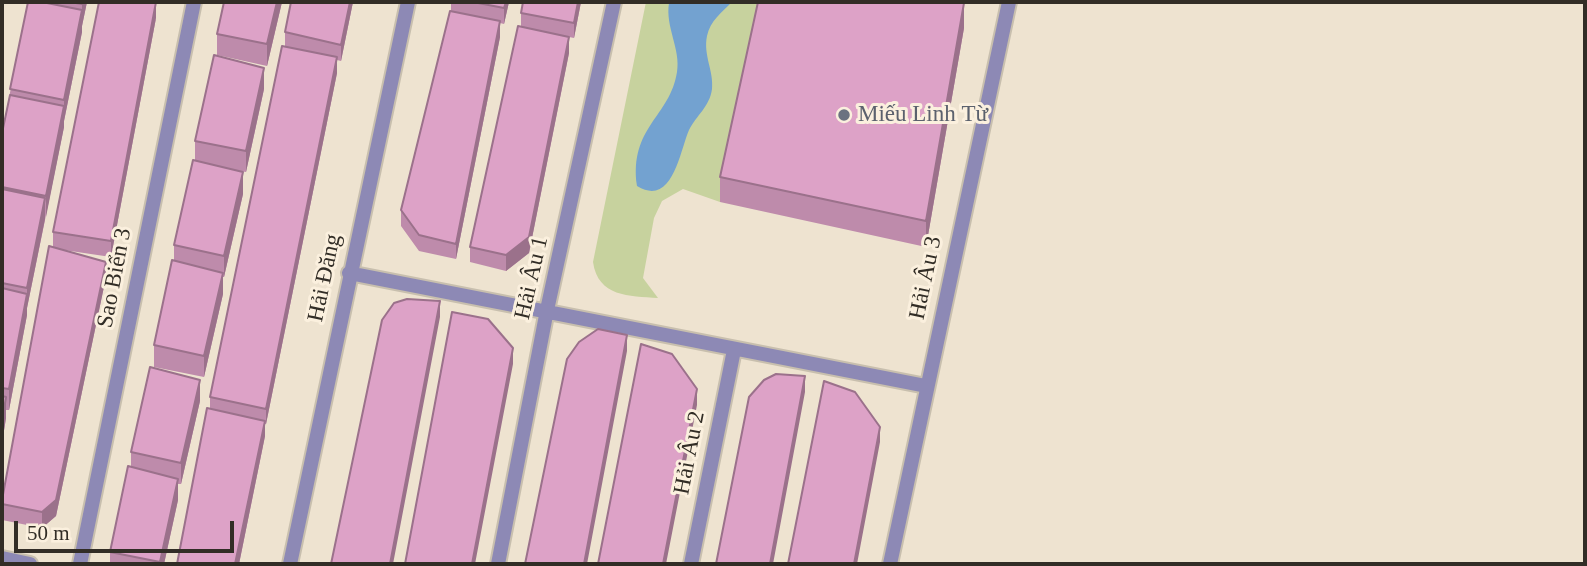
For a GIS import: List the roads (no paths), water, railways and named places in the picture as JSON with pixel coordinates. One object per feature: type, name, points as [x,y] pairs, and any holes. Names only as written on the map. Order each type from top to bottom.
[{"type":"lane","name":"Sao Biển 3","points":[[80,564],[194,2]]},
{"type":"lane","name":"Hải Đăng","points":[[290,564],[408,2]]},
{"type":"lane","name":"Hải Âu 1","points":[[498,564],[547,310],[614,2]]},
{"type":"lane","name":"Hải Âu 3","points":[[890,564],[1009,2]]},
{"type":"lane","points":[[349,273],[926,386]]},
{"type":"lane","name":"Hải Âu 2","points":[[691,564],[734,350]]},
{"type":"lane","points":[[2,558],[30,564]]},
{"type":"water","points":[[732,2],[717,17],[709,31],[706,50],[712,82],[711,95],[689,130],[673,174],[659,189],[649,191],[637,186],[636,166],[639,150],[644,136],[667,100],[677,72],[669,3]]},
{"type":"place","name":"Miếu Linh Từ","points":[[844,115]]}]
